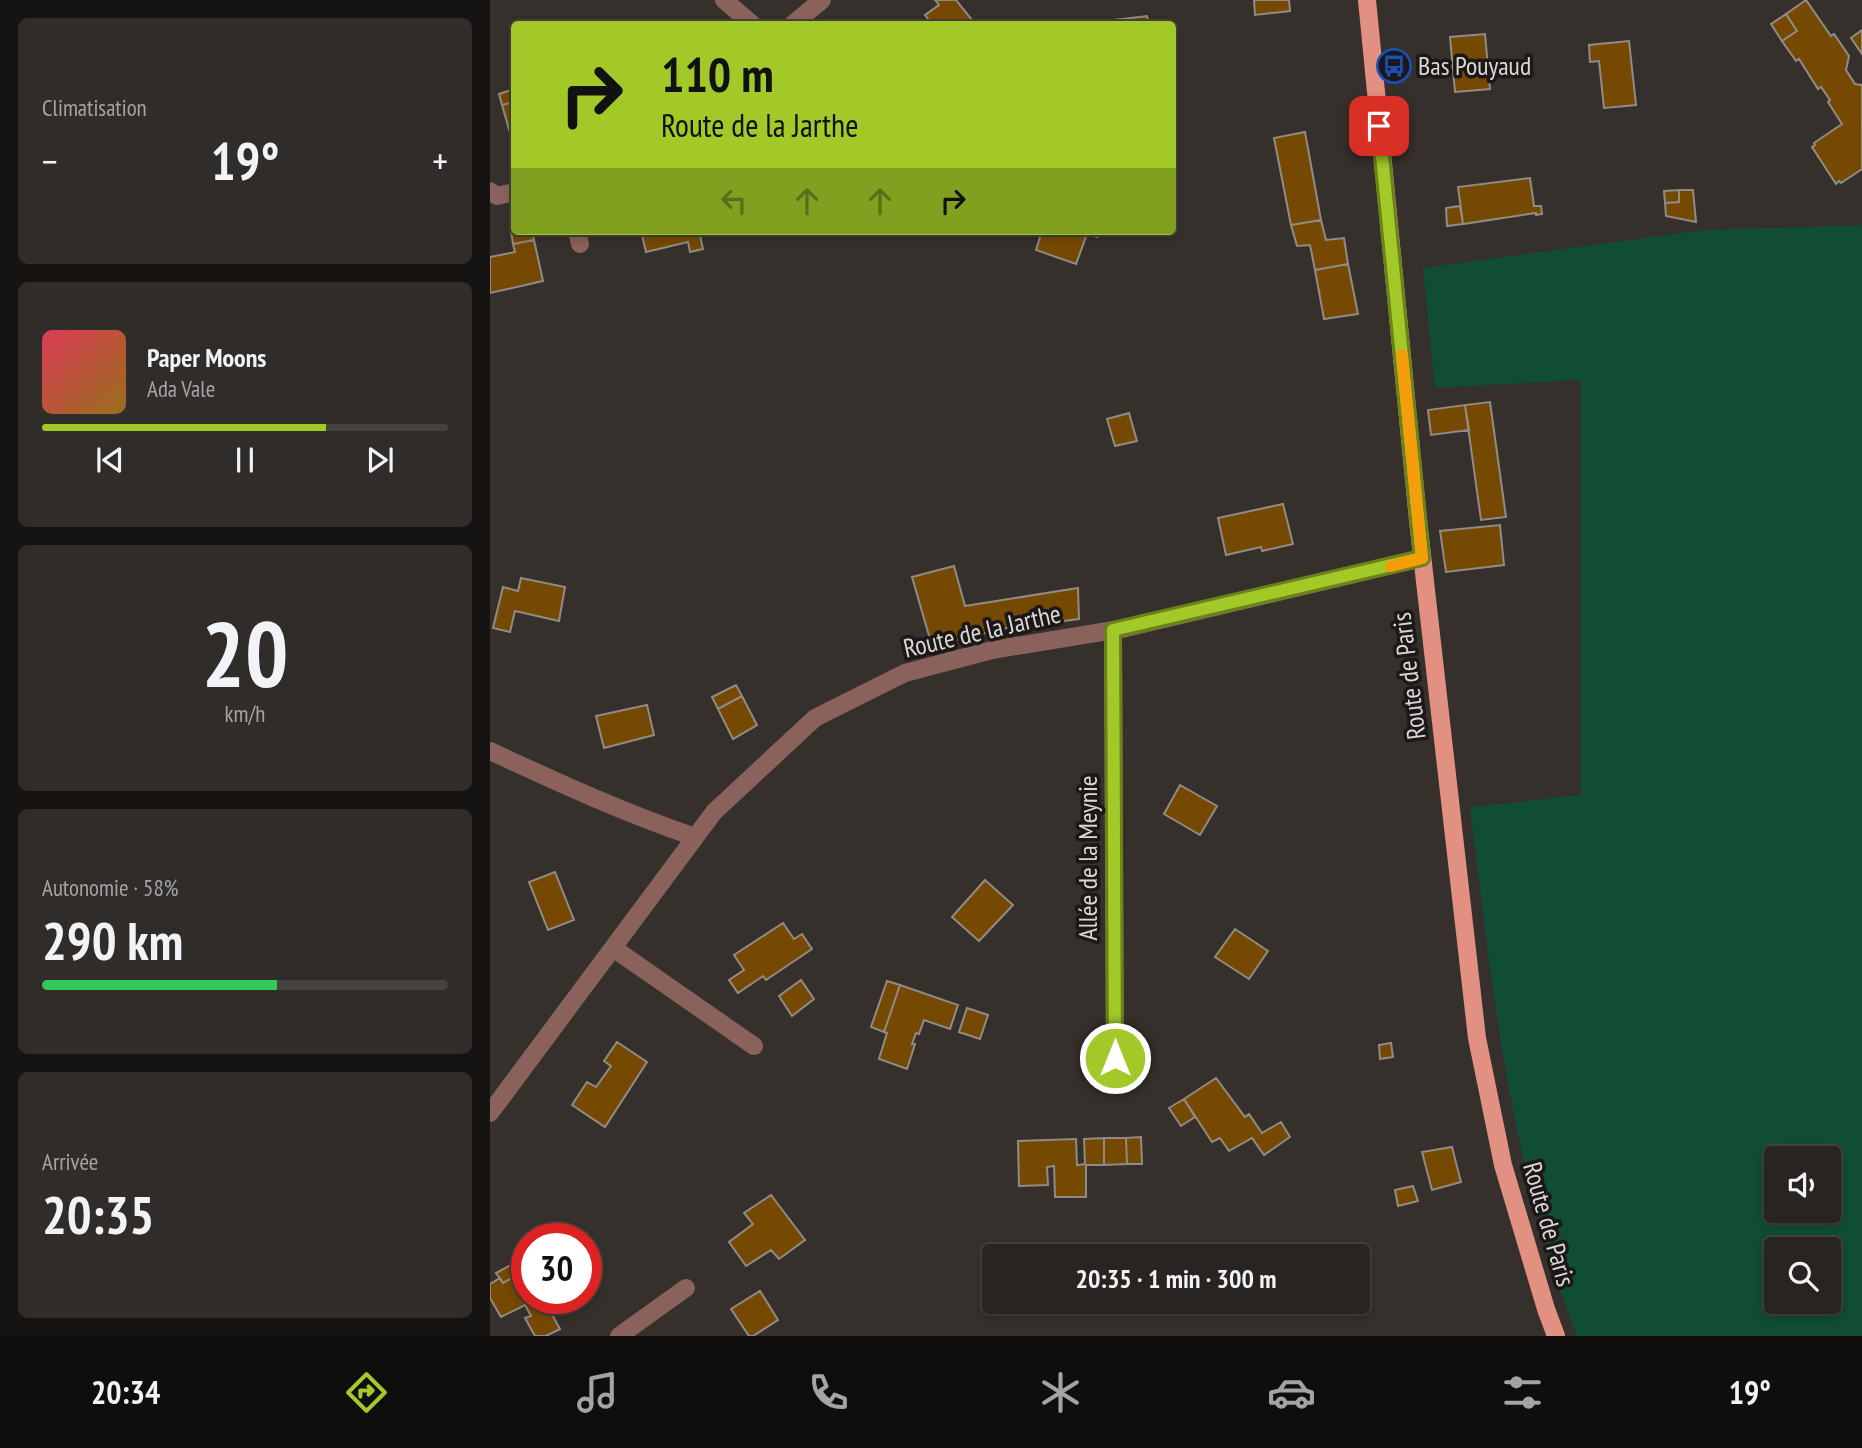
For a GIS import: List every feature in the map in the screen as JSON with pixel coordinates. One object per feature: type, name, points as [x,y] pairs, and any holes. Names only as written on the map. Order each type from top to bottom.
[{"type":"main road","name":"Route de Paris","points":[[1367,0],[1422,558],[1477,1038],[1503,1165],[1556,1336]]},
{"type":"street","points":[[724,0],[748,21]]},
{"type":"street","points":[[797,21],[822,0]]},
{"type":"street","points":[[490,191],[497,197],[511,193]]},
{"type":"street","name":"Route de la Jarthe","points":[[490,1113],[713,812],[815,718],[905,673],[992,650],[1113,630],[1422,558]]},
{"type":"street","name":"Allée de la Meynie","points":[[1113,630],[1115,1085]]},
{"type":"street","points":[[490,751],[562,785],[695,837]]},
{"type":"street","points":[[612,948],[754,1046]]},
{"type":"street","points":[[619,1336],[686,1288]]},
{"type":"green space","points":[[1862,225],[1862,1336],[1577,1336],[1535,1208],[1520,1142],[1496,1008],[1470,807],[1581,795],[1581,380],[1435,388],[1423,268],[1704,230]]},
{"type":"building","points":[[935,0],[956,0],[972,20],[930,21],[925,15],[939,5]]},
{"type":"building","points":[[1254,0],[1289,0],[1290,11],[1255,15]]},
{"type":"building","points":[[1806,0],[1849,56],[1846,70],[1855,84],[1862,85],[1862,169],[1836,184],[1812,147],[1842,124],[1821,87],[1818,89],[1799,59],[1796,61],[1782,41],[1797,31],[1786,14]]},
{"type":"building","points":[[1786,14],[1797,31],[1782,41],[1771,24]]},
{"type":"building","points":[[1147,16],[1148,21],[1106,21]]},
{"type":"building","points":[[1862,30],[1862,54],[1851,38]]},
{"type":"building","points":[[1485,34],[1490,89],[1455,92],[1450,37]]},
{"type":"building","points":[[1629,41],[1636,105],[1604,108],[1599,61],[1590,62],[1589,45]]},
{"type":"building","points":[[511,90],[511,103],[502,105],[499,94]]},
{"type":"building","points":[[511,103],[511,136],[502,105]]},
{"type":"building","points":[[1305,132],[1321,220],[1291,225],[1274,138]]},
{"type":"building","points":[[1530,178],[1534,206],[1541,206],[1542,214],[1463,224],[1458,187]]},
{"type":"building","points":[[1679,190],[1679,202],[1665,203],[1664,191]]},
{"type":"building","points":[[1679,190],[1693,190],[1696,222],[1666,216],[1665,203],[1679,202]]},
{"type":"building","points":[[1460,206],[1463,224],[1447,226],[1446,208]]},
{"type":"building","points":[[1321,220],[1326,240],[1344,238],[1348,264],[1315,270],[1310,245],[1297,246],[1291,225]]},
{"type":"building","points":[[512,235],[533,235],[534,240],[513,244]]},
{"type":"building","points":[[642,235],[700,235],[703,249],[690,252],[688,242],[646,252]]},
{"type":"building","points":[[1041,235],[1087,235],[1076,264],[1036,250]]},
{"type":"building","points":[[534,240],[543,281],[490,293],[490,257],[515,252],[513,244]]},
{"type":"building","points":[[1348,264],[1358,314],[1324,319],[1315,270]]},
{"type":"building","points":[[1490,402],[1506,517],[1481,520],[1465,405]]},
{"type":"building","points":[[1465,405],[1469,430],[1431,435],[1428,410]]},
{"type":"building","points":[[1129,413],[1137,441],[1115,446],[1107,419]]},
{"type":"building","points":[[1283,504],[1293,544],[1262,551],[1261,547],[1226,555],[1218,518]]},
{"type":"building","points":[[1500,525],[1504,565],[1446,572],[1440,531]]},
{"type":"building","points":[[954,566],[965,606],[1078,588],[1079,619],[1007,628],[932,646],[912,577]]},
{"type":"building","points":[[521,578],[565,587],[559,621],[515,611],[510,632],[493,628],[503,587],[518,591]]},
{"type":"building","points":[[736,685],[742,696],[718,709],[712,697]]},
{"type":"building","points":[[742,696],[757,725],[733,739],[718,709]]},
{"type":"building","points":[[647,705],[654,735],[604,748],[596,716]]},
{"type":"building","points":[[1180,785],[1217,806],[1200,835],[1164,814]]},
{"type":"building","points":[[555,872],[574,920],[548,930],[529,882]]},
{"type":"building","points":[[985,880],[1013,905],[979,941],[952,917]]},
{"type":"building","points":[[783,923],[794,939],[802,934],[812,949],[766,980],[763,976],[738,993],[729,980],[744,970],[734,955]]},
{"type":"building","points":[[1235,929],[1268,951],[1249,979],[1215,957]]},
{"type":"building","points":[[801,980],[814,999],[792,1016],[779,996]]},
{"type":"building","points":[[887,981],[900,985],[884,1032],[871,1027]]},
{"type":"building","points":[[900,985],[958,1005],[950,1029],[924,1020],[912,1044],[915,1044],[907,1069],[879,1059],[887,1033],[884,1032]]},
{"type":"building","points":[[967,1008],[988,1015],[980,1039],[959,1032]]},
{"type":"building","points":[[617,1042],[647,1062],[605,1127],[572,1105],[587,1082],[596,1087],[611,1066],[604,1061]]},
{"type":"building","points":[[1391,1043],[1393,1057],[1380,1059],[1379,1045]]},
{"type":"building","points":[[1216,1078],[1245,1117],[1249,1114],[1262,1133],[1281,1122],[1290,1137],[1264,1155],[1252,1138],[1229,1151],[1220,1138],[1212,1142],[1184,1099]]},
{"type":"building","points":[[1184,1099],[1195,1117],[1181,1126],[1169,1108]]},
{"type":"building","points":[[1141,1137],[1142,1164],[1127,1164],[1126,1138]]},
{"type":"building","points":[[1104,1138],[1126,1138],[1127,1164],[1104,1165]]},
{"type":"building","points":[[1104,1138],[1104,1165],[1086,1165],[1086,1197],[1055,1197],[1054,1166],[1047,1167],[1048,1185],[1019,1186],[1018,1141],[1076,1139],[1077,1165],[1085,1164],[1084,1139]]},
{"type":"building","points":[[1452,1147],[1461,1182],[1432,1190],[1422,1152]]},
{"type":"building","points":[[1413,1186],[1418,1201],[1398,1206],[1395,1190]]},
{"type":"building","points":[[771,1195],[805,1240],[779,1259],[771,1250],[746,1266],[729,1242],[753,1224],[744,1213]]},
{"type":"building","points":[[511,1265],[511,1279],[503,1283],[496,1273]]},
{"type":"building","points":[[500,1278],[503,1283],[511,1279],[511,1312],[501,1317],[490,1298],[490,1284]]},
{"type":"building","points":[[760,1291],[778,1320],[749,1336],[731,1309]]},
{"type":"building","points":[[530,1314],[552,1314],[560,1329],[546,1336],[535,1336],[525,1318],[531,1316]]},
{"type":"slow traffic","points":[[1391,566],[1422,558],[1402,355]]},
{"type":"place","name":"Bas Pouyaud","points":[[1394,66]]},
{"type":"route","points":[[1115,1058],[1113,630],[1422,558],[1379,126]]}]
